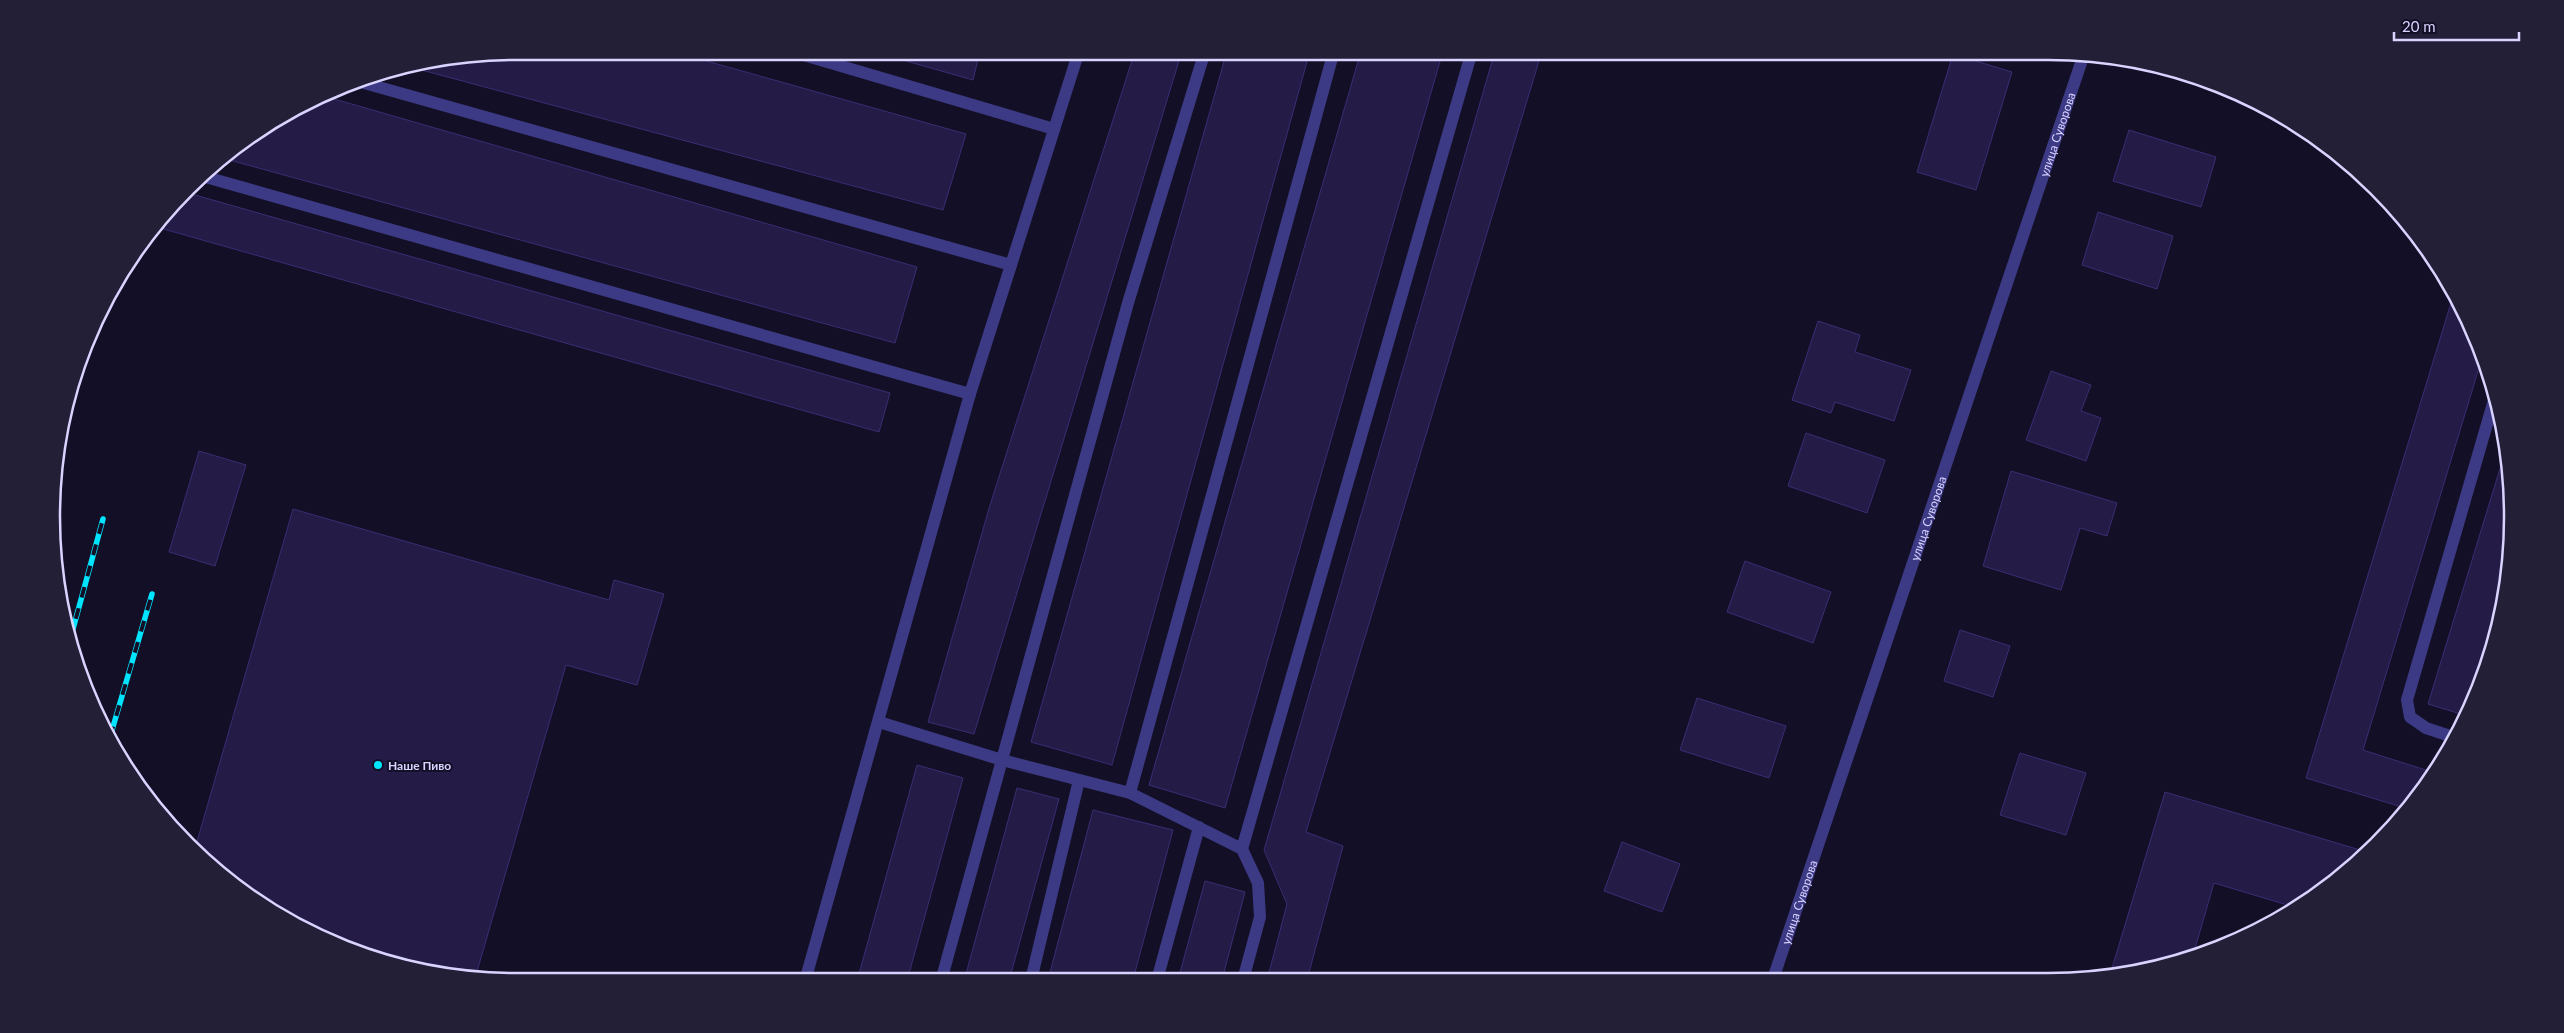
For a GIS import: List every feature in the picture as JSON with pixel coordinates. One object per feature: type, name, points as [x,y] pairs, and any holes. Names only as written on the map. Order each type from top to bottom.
[{"type":"street","points":[[820,60],[1054,129]]},
{"type":"street","points":[[807,973],[970,394],[1076,60]]},
{"type":"street","points":[[943,973],[1128,303],[1201,60]]},
{"type":"street","points":[[1130,793],[1332,60]]},
{"type":"street","points":[[1242,849],[1469,60]]},
{"type":"street","name":"улица Суворова","points":[[1775,973],[2082,61]]},
{"type":"street","points":[[371,84],[1011,265]]},
{"type":"street","points":[[210,178],[970,394]]},
{"type":"street","points":[[2448,735],[2426,728],[2410,717],[2407,700],[2491,410]]},
{"type":"street","points":[[879,722],[1002,760],[1130,793],[1242,849],[1258,883],[1260,917],[1245,973]]},
{"type":"street","points":[[1032,973],[1080,780]]},
{"type":"street","points":[[1159,973],[1199,827]]},
{"type":"building","points":[[703,60],[966,134],[943,210],[422,70],[487,61]]},
{"type":"building","points":[[903,60],[978,60],[973,80]]},
{"type":"building","points":[[1132,60],[1179,60],[974,734],[928,722],[990,505]]},
{"type":"building","points":[[1224,60],[1308,60],[1112,765],[1031,742]]},
{"type":"building","points":[[1358,60],[1440,60],[1225,808],[1149,785]]},
{"type":"building","points":[[1492,60],[1539,60],[1306,832],[1343,846],[1309,973],[1269,973],[1287,904],[1264,850]]},
{"type":"building","points":[[1951,60],[1973,60],[2012,72],[1976,190],[1917,172]]},
{"type":"building","points":[[334,99],[917,267],[895,343],[231,161],[288,121]]},
{"type":"building","points":[[2129,130],[2216,157],[2201,207],[2113,181]]},
{"type":"building","points":[[193,195],[890,393],[879,432],[163,229]]},
{"type":"building","points":[[2098,212],[2173,236],[2157,289],[2082,265]]},
{"type":"building","points":[[2451,303],[2479,368],[2363,750],[2427,770],[2400,806],[2306,778]]},
{"type":"building","points":[[1818,321],[1860,335],[1855,352],[1911,370],[1894,421],[1835,402],[1831,413],[1792,400]]},
{"type":"building","points":[[2051,371],[2091,385],[2081,411],[2101,418],[2086,461],[2026,440]]},
{"type":"building","points":[[1806,433],[1885,460],[1867,513],[1788,486]]},
{"type":"building","points":[[199,451],[246,465],[215,566],[169,552]]},
{"type":"building","points":[[2501,466],[2504,516],[2500,576],[2495,606],[2480,663],[2459,713],[2428,704]]},
{"type":"building","points":[[2011,471],[2117,503],[2107,536],[2080,528],[2061,590],[1983,566]]},
{"type":"building","name":"Наше Пиво","points":[[293,509],[609,600],[614,580],[664,594],[637,685],[566,665],[477,971],[427,964],[398,957],[370,949],[315,926],[288,912],[239,879],[197,842]]},
{"type":"building","points":[[1745,561],[1831,592],[1813,643],[1727,612]]},
{"type":"building","points":[[1960,630],[2010,646],[1993,697],[1944,681]]},
{"type":"building","points":[[1697,698],[1786,726],[1769,778],[1680,750]]},
{"type":"building","points":[[2020,753],[2086,773],[2066,835],[2000,815]]},
{"type":"building","points":[[917,765],[963,778],[909,973],[859,973]]},
{"type":"building","points":[[1017,788],[1059,799],[1011,973],[966,973]]},
{"type":"building","points":[[2165,792],[2359,850],[2325,879],[2287,905],[2214,883],[2195,949],[2137,964],[2112,968]]},
{"type":"building","points":[[1093,810],[1173,830],[1135,973],[1050,973]]},
{"type":"building","points":[[1622,842],[1680,864],[1662,912],[1604,891]]},
{"type":"building","points":[[1205,881],[1245,892],[1224,973],[1180,973]]},
{"type":"railway","points":[[74,626],[103,519]]},
{"type":"railway","points":[[112,729],[152,594]]},
{"type":"place","name":"Наше Пиво","points":[[378,765]]}]
